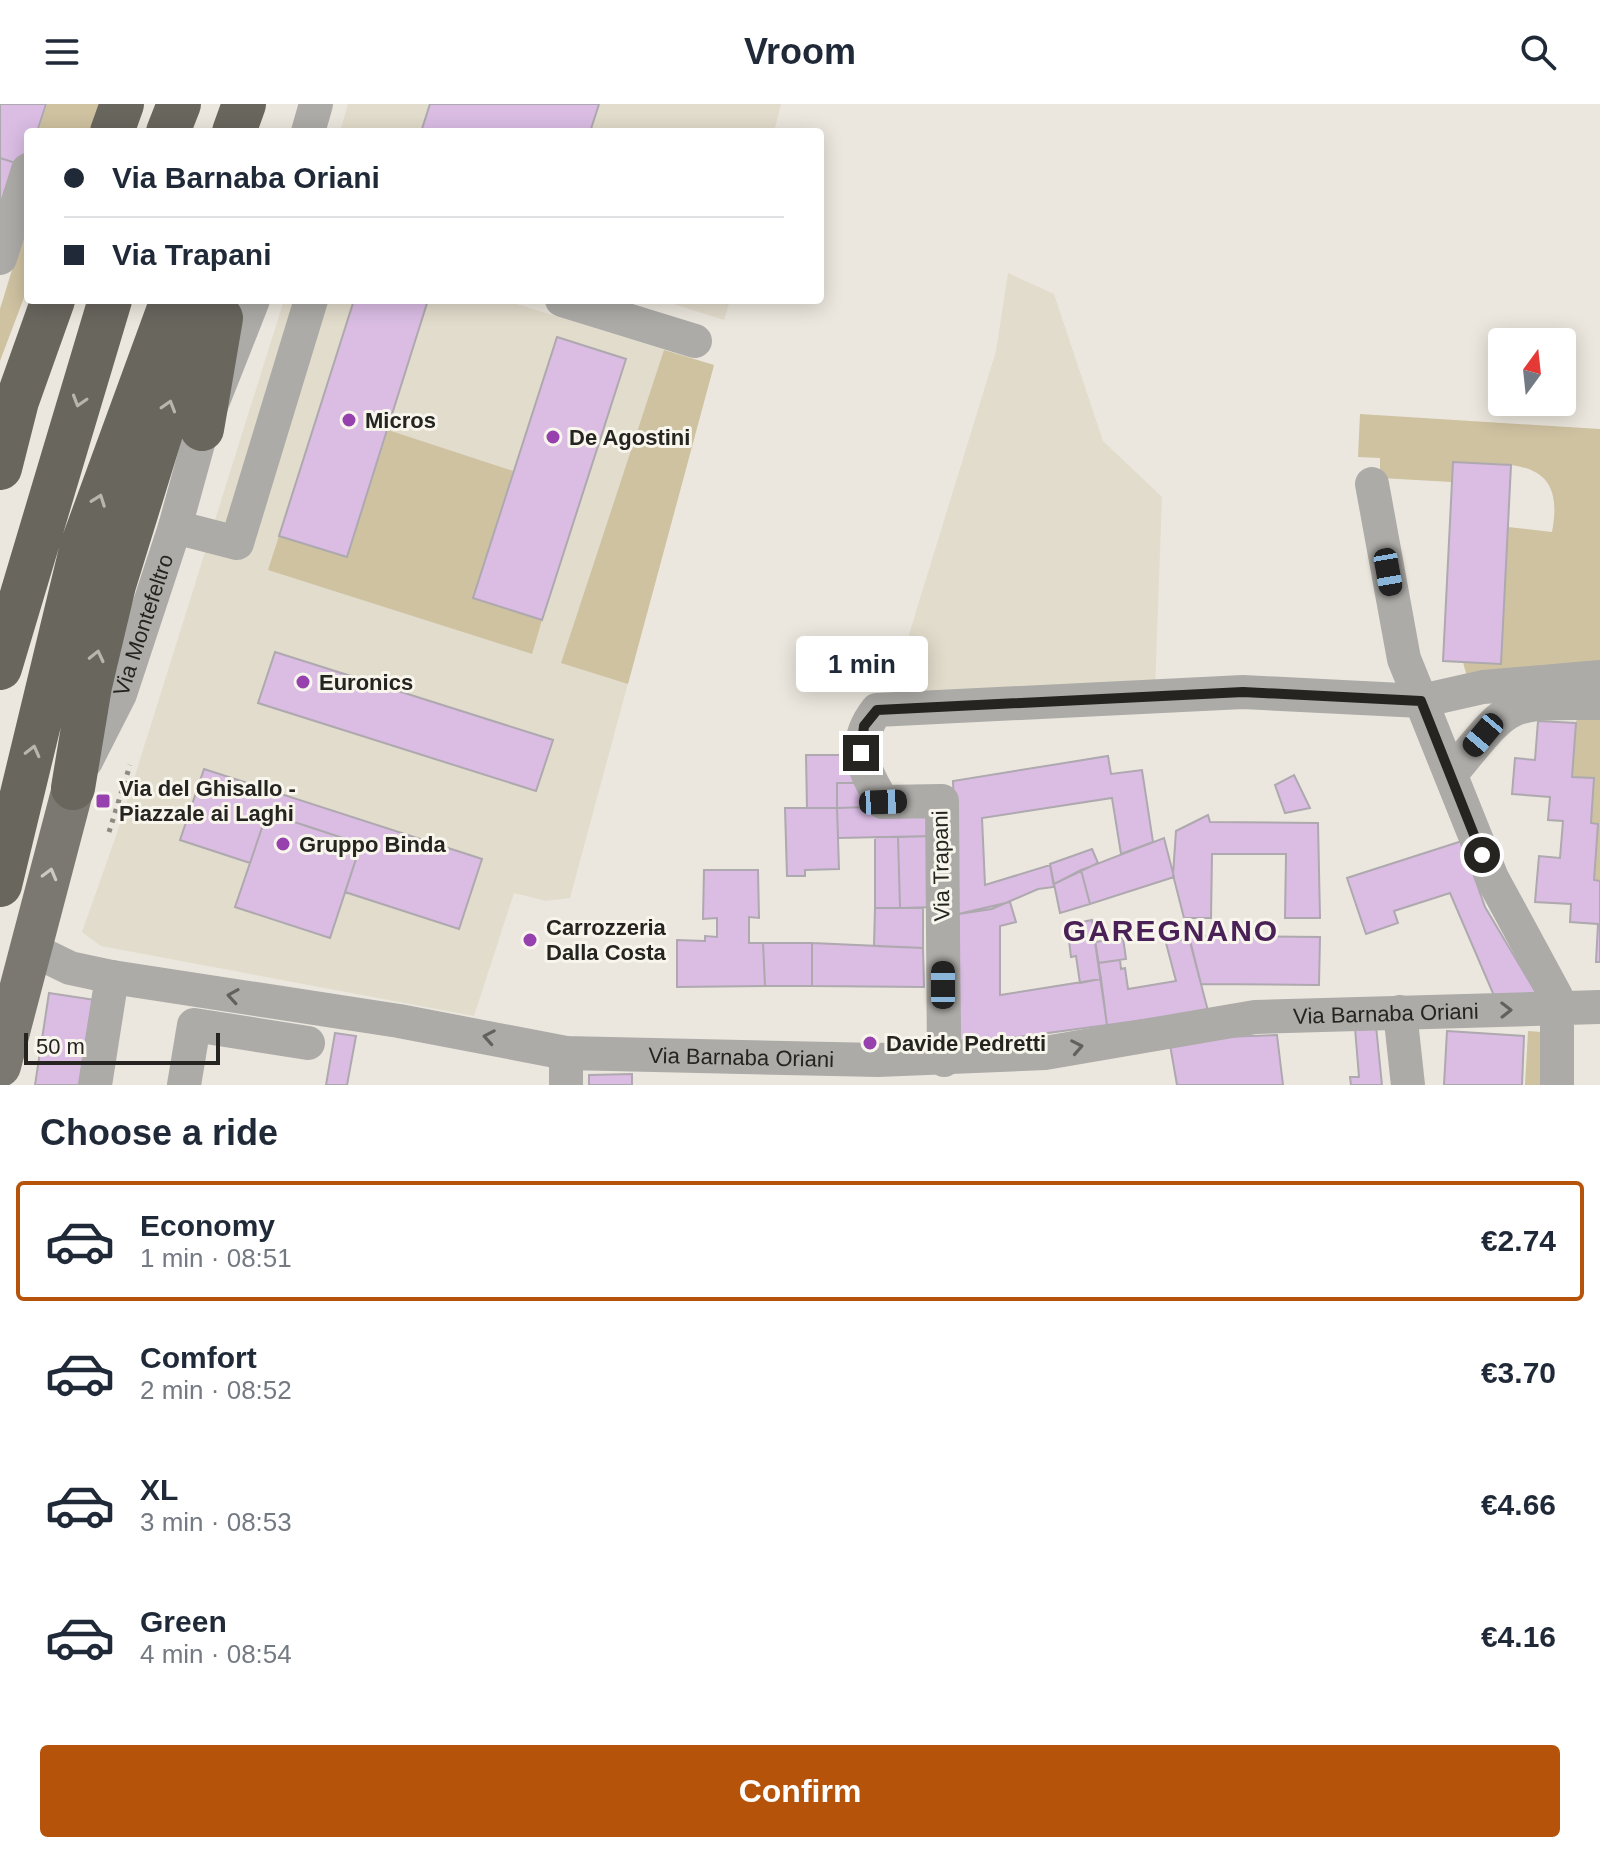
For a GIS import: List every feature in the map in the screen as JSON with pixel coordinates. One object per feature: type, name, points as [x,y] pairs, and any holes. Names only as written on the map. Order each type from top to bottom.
[{"type":"highway","points":[[113,128],[122,104]]},
{"type":"highway","points":[[170,128],[179,104]]},
{"type":"highway","points":[[235,128],[244,104]]},
{"type":"highway","points":[[259,128],[267,104]]},
{"type":"highway","points":[[0,468],[17,401],[52,304]]},
{"type":"highway","points":[[0,668],[109,304]]},
{"type":"highway","points":[[0,885],[82,546],[171,304]]},
{"type":"highway","points":[[73,788],[90,686],[114,585],[201,304]]},
{"type":"highway","points":[[202,429],[223,304]]},
{"type":"main road","name":"Via Montefeltro","points":[[1,1058],[73,788]]},
{"type":"street","points":[[309,128],[316,104]]},
{"type":"street","points":[[0,258],[24,183]]},
{"type":"street","name":"Via Montefeltro","points":[[73,788],[120,694],[175,527],[202,429],[251,304]]},
{"type":"street","points":[[175,527],[237,543],[310,304]]},
{"type":"street","points":[[575,304],[695,341]]},
{"type":"street","points":[[1372,484],[1404,659],[1492,878],[1556,996],[1557,1085]]},
{"type":"street","points":[[1421,701],[1483,687],[1600,677]]},
{"type":"street","name":"Via Trapani","points":[[944,1060],[942,801],[883,802],[871,784],[861,753],[864,726],[877,710],[1243,692],[1421,701]]},
{"type":"street","points":[[1451,774],[1500,715],[1513,707],[1526,703],[1600,703]]},
{"type":"street","name":"Via Barnaba Oriani","points":[[31,949],[70,968],[112,977],[399,1021],[566,1069],[944,1060],[1045,1053],[1255,1017],[1400,1012],[1557,1018],[1600,1007]]},
{"type":"street","points":[[95,1085],[112,977]]},
{"type":"street","points":[[1400,1012],[1408,1085]]},
{"type":"street","points":[[184,1085],[194,1025],[308,1043]]},
{"type":"path","points":[[109,832],[130,765]]},
{"type":"shaded area","points":[[47,104],[100,104],[91,128],[39,128]]},
{"type":"shaded area","points":[[348,104],[781,104],[775,128],[341,128]]},
{"type":"shaded area","points":[[24,231],[24,298],[0,361],[0,309]]},
{"type":"shaded area","points":[[1008,273],[1054,294],[1103,441],[1162,497],[1155,691],[888,703],[996,351]]},
{"type":"shaded area","points":[[283,304],[517,304],[714,365],[570,898],[546,901],[514,893],[474,1016],[101,946],[82,932],[117,833]]},
{"type":"shaded area","points":[[674,304],[729,304],[724,320]]},
{"type":"shaded area","points":[[664,350],[714,365],[628,684],[561,663]]},
{"type":"shaded area","points":[[1360,414],[1600,429],[1600,667],[1468,681],[1463,662],[1508,527],[1552,532],[1554,507],[1551,489],[1542,477],[1529,469],[1494,463],[1453,462],[1452,482],[1380,478],[1380,458],[1358,457]]},
{"type":"shaded area","points":[[388,430],[513,471],[473,598],[542,620],[532,654],[268,570],[279,536],[347,557]]},
{"type":"shaded area","points":[[1600,703],[1600,881],[1594,880],[1598,824],[1591,823],[1572,777],[1577,712]]},
{"type":"shaded area","points":[[1528,1031],[1542,1032],[1543,1085],[1525,1085]]},
{"type":"building","points":[[0,104],[46,104],[38,128],[24,128],[24,166],[0,158]]},
{"type":"building","points":[[430,104],[599,104],[591,128],[422,128]]},
{"type":"building","points":[[0,158],[24,166],[24,169],[0,242]]},
{"type":"building","points":[[353,304],[427,304],[347,557],[279,536]]},
{"type":"building","points":[[557,337],[626,359],[542,620],[473,598]]},
{"type":"building","points":[[1453,462],[1511,465],[1501,664],[1443,661]]},
{"type":"building","points":[[275,652],[553,740],[536,791],[258,703]]},
{"type":"building","points":[[1538,721],[1576,723],[1572,777],[1594,778],[1591,823],[1598,824],[1594,880],[1600,881],[1600,962],[1596,962],[1598,924],[1570,922],[1571,904],[1535,902],[1539,856],[1560,858],[1563,821],[1548,820],[1550,797],[1512,794],[1515,758],[1535,760]]},
{"type":"building","points":[[806,755],[855,755],[856,783],[837,783],[837,808],[807,808]]},
{"type":"building","points":[[1108,756],[1111,774],[1142,770],[1153,842],[1121,854],[1112,798],[982,818],[985,885],[1050,865],[1054,887],[1038,889],[992,909],[958,914],[953,781]]},
{"type":"building","points":[[204,769],[482,859],[459,929],[345,892],[361,844],[267,813],[250,863],[180,840]]},
{"type":"building","points":[[1294,775],[1310,808],[1285,813],[1275,785]]},
{"type":"building","points":[[837,783],[868,783],[869,807],[837,808]]},
{"type":"building","points":[[869,807],[868,812],[933,811],[933,836],[838,838],[837,808]]},
{"type":"building","points":[[785,808],[837,808],[839,869],[805,870],[805,876],[787,876]]},
{"type":"building","points":[[267,813],[361,844],[330,938],[235,907]]},
{"type":"building","points":[[1208,815],[1210,822],[1318,823],[1320,918],[1285,918],[1286,854],[1212,854],[1211,918],[1184,918],[1173,875],[1176,831]]},
{"type":"building","points":[[933,836],[935,907],[900,908],[898,837]]},
{"type":"building","points":[[875,837],[898,837],[900,908],[875,908]]},
{"type":"building","points":[[1164,838],[1174,877],[1090,904],[1081,870]]},
{"type":"building","points":[[1462,841],[1485,907],[1538,996],[1495,998],[1450,893],[1394,911],[1398,923],[1366,934],[1347,878]]},
{"type":"building","points":[[1092,849],[1098,863],[1054,884],[1050,864]]},
{"type":"building","points":[[704,870],[758,870],[759,918],[749,917],[749,943],[763,943],[765,986],[677,987],[677,940],[705,941],[705,936],[717,937],[717,918],[703,919]]},
{"type":"building","points":[[1081,870],[1090,904],[1060,913],[1054,884]]},
{"type":"building","points":[[1010,902],[1016,922],[1000,926],[1000,995],[1101,979],[1107,1025],[960,1045],[958,914]]},
{"type":"building","points":[[875,908],[923,908],[923,948],[874,946]]},
{"type":"building","points":[[1092,920],[1101,979],[1080,983],[1076,956],[1071,957],[1067,925]]},
{"type":"building","points":[[1189,936],[1320,937],[1319,985],[1201,984]]},
{"type":"building","points":[[1123,938],[1126,959],[1098,963],[1095,942]]},
{"type":"building","points":[[1189,938],[1208,1011],[1107,1025],[1098,963],[1120,960],[1121,969],[1125,968],[1128,989],[1176,981],[1166,943]]},
{"type":"building","points":[[763,943],[812,943],[812,986],[765,986]]},
{"type":"building","points":[[812,943],[923,948],[924,987],[812,986]]},
{"type":"building","points":[[49,993],[102,1001],[89,1085],[35,1085]]},
{"type":"building","points":[[1376,1026],[1382,1085],[1351,1085],[1350,1077],[1359,1077],[1355,1028]]},
{"type":"building","points":[[1447,1031],[1524,1036],[1522,1085],[1444,1085]]},
{"type":"building","points":[[335,1033],[356,1036],[347,1085],[326,1085]]},
{"type":"building","points":[[1277,1035],[1283,1085],[1177,1085],[1169,1039]]},
{"type":"building","points":[[632,1074],[632,1085],[589,1085],[589,1075]]},
{"type":"place","name":"Micros","points":[[349,420]]},
{"type":"place","name":"De Agostini","points":[[553,437]]},
{"type":"place","name":"Euronics","points":[[303,682]]},
{"type":"place","name":"Via del Ghisallo - Piazzale ai Laghi","points":[[103,801]]},
{"type":"place","name":"Gruppo Binda","points":[[283,844]]},
{"type":"place","name":"Carrozzeria Dalla Costa","points":[[530,940]]},
{"type":"place","name":"Davide Pedretti","points":[[870,1043]]},
{"type":"district","name":"GAREGNANO","points":[[1171,930]]},
{"type":"route","points":[[861,753],[864,726],[877,710],[1243,692],[1421,701],[1482,855]]}]
